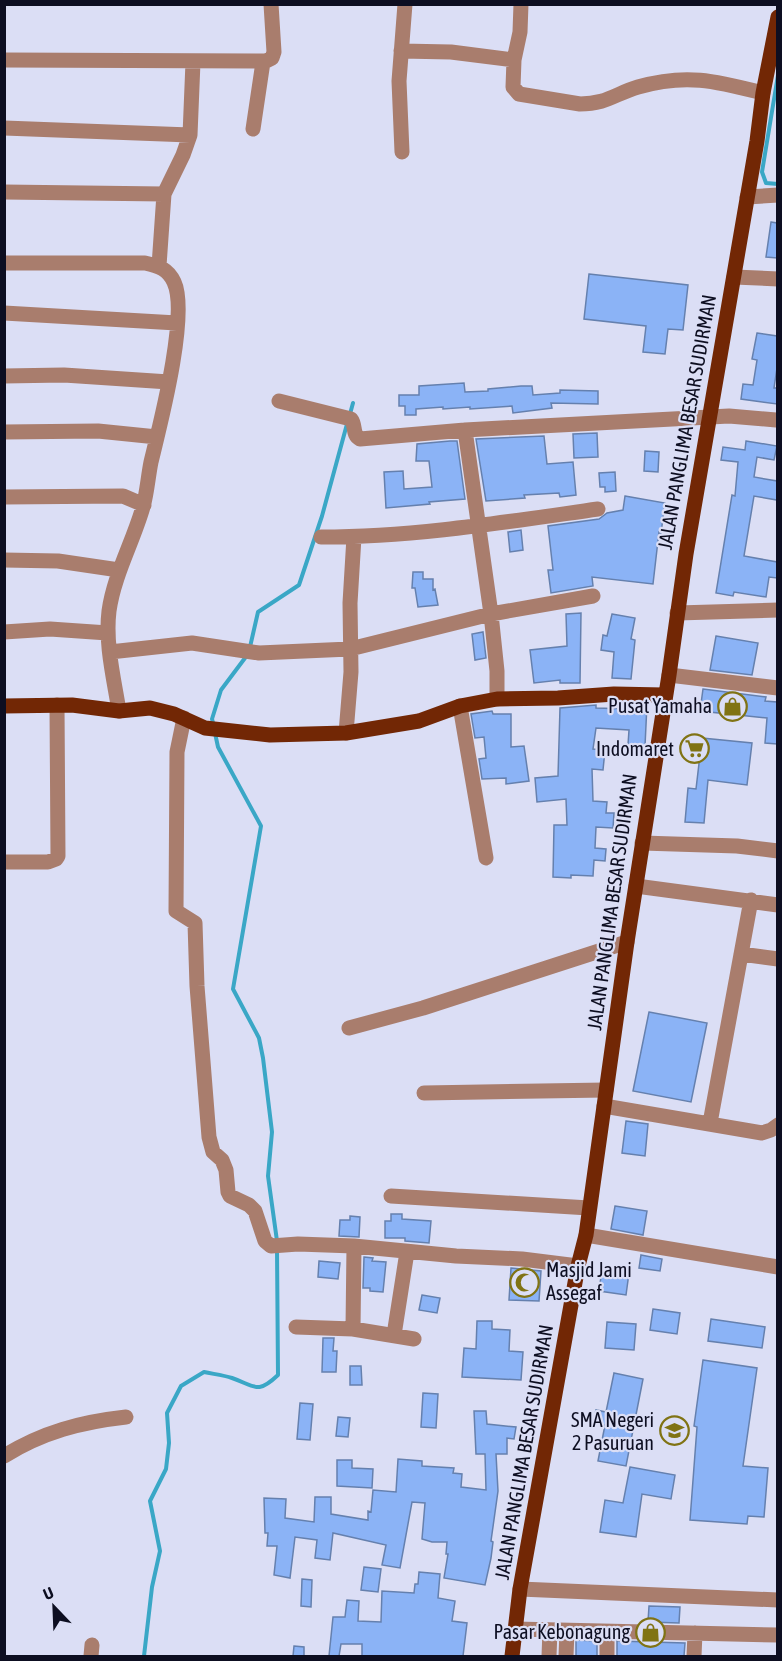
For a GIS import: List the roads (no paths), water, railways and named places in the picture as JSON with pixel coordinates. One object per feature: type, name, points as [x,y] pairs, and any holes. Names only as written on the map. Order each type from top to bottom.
[{"type":"main road","name":"JALAN PANGLIMA BESAR SUDIRMAN","points":[[510,1655],[578,1266],[586,1235],[664,695],[777,17]]},
{"type":"main road","points":[[4,706],[72,705],[119,711],[150,708],[184,718],[205,728],[270,735],[346,733],[419,721],[460,706],[497,699],[614,694],[664,695]]},
{"type":"street","points":[[4,60],[263,62],[272,58],[274,52],[271,4]]},
{"type":"street","points":[[402,152],[399,81],[405,4]]},
{"type":"street","points":[[521,4],[520,32],[514,60],[513,85],[516,92],[580,104],[602,103],[634,88],[670,80],[698,78],[763,93]]},
{"type":"street","points":[[401,51],[451,52],[514,60]]},
{"type":"street","points":[[159,266],[164,194],[190,135],[193,62]]},
{"type":"street","points":[[253,129],[263,62]]},
{"type":"street","points":[[4,128],[190,135]]},
{"type":"street","points":[[748,189],[777,195]]},
{"type":"street","points":[[4,192],[164,194]]},
{"type":"street","points":[[4,263],[146,263],[166,270],[178,293],[177,323],[169,382],[144,505],[119,570],[109,610],[108,633],[119,711]]},
{"type":"street","points":[[734,277],[777,279]]},
{"type":"street","points":[[4,313],[177,323]]},
{"type":"street","points":[[4,376],[64,375],[169,382]]},
{"type":"street","points":[[279,401],[346,417],[353,423],[355,434],[360,439],[465,430],[729,416],[776,420]]},
{"type":"street","points":[[465,430],[491,614],[497,671],[497,699]]},
{"type":"street","points":[[4,432],[98,431],[158,437]]},
{"type":"street","points":[[4,497],[123,496],[144,505]]},
{"type":"street","points":[[321,537],[354,537],[479,526],[598,509]]},
{"type":"street","points":[[346,733],[351,672],[354,537]]},
{"type":"street","points":[[4,561],[58,561],[119,570]]},
{"type":"street","points":[[110,652],[192,643],[259,653],[350,649],[491,614],[593,596]]},
{"type":"street","points":[[677,613],[777,610]]},
{"type":"street","points":[[4,632],[50,629],[108,633]]},
{"type":"street","points":[[669,675],[777,688]]},
{"type":"street","points":[[4,862],[48,862],[58,856],[57,705]]},
{"type":"street","points":[[460,706],[486,858]]},
{"type":"street","points":[[184,718],[177,752],[176,911],[195,923],[197,986],[211,1149],[222,1160],[230,1196],[249,1205],[255,1211],[265,1241],[277,1246],[298,1244],[354,1246],[407,1252],[522,1259],[578,1266]]},
{"type":"street","points":[[642,843],[737,846],[777,851]]},
{"type":"street","points":[[636,886],[777,905]]},
{"type":"street","points":[[710,1122],[751,900]]},
{"type":"street","points":[[349,1028],[423,1008],[627,942]]},
{"type":"street","points":[[741,954],[777,959]]},
{"type":"street","points":[[424,1093],[605,1098],[762,1133],[777,1125]]},
{"type":"street","points":[[391,1196],[589,1208]]},
{"type":"street","points":[[586,1235],[777,1267]]},
{"type":"street","points":[[353,1329],[354,1246]]},
{"type":"street","points":[[394,1335],[407,1252]]},
{"type":"street","points":[[296,1327],[353,1329],[414,1339]]},
{"type":"street","points":[[4,1456],[19,1447],[64,1428],[93,1420],[126,1417]]},
{"type":"street","points":[[520,1589],[777,1600]]},
{"type":"street","points":[[515,1629],[777,1635]]},
{"type":"street","points":[[549,1656],[550,1630]]},
{"type":"street","points":[[566,1656],[567,1631]]},
{"type":"street","points":[[607,1632],[607,1656]]},
{"type":"street","points":[[694,1656],[695,1633]]},
{"type":"waterway","points":[[778,75],[762,172],[766,183],[778,184]]},
{"type":"waterway","points":[[350,414],[353,403]]},
{"type":"waterway","points":[[250,647],[258,612],[299,585],[322,516],[347,424]]},
{"type":"waterway","points":[[214,726],[212,719],[221,690],[248,654]]},
{"type":"waterway","points":[[215,733],[218,747],[261,826],[233,989],[259,1038],[263,1058],[272,1132],[268,1176],[277,1241]]},
{"type":"waterway","points":[[144,1656],[152,1587],[160,1551],[150,1501],[166,1469],[169,1443],[167,1413],[181,1386],[204,1372],[229,1377],[256,1387],[265,1385],[278,1375],[277,1249]]},
{"type":"place","name":"Pusat Yamaha","points":[[733,706]]},
{"type":"place","name":"Indomaret","points":[[695,749]]},
{"type":"place","name":"Masjid Jami Assegaf","points":[[525,1282]]},
{"type":"place","name":"SMA Negeri 2 Pasuruan","points":[[675,1431]]},
{"type":"place","name":"Pasar Kebonagung","points":[[651,1632]]}]
